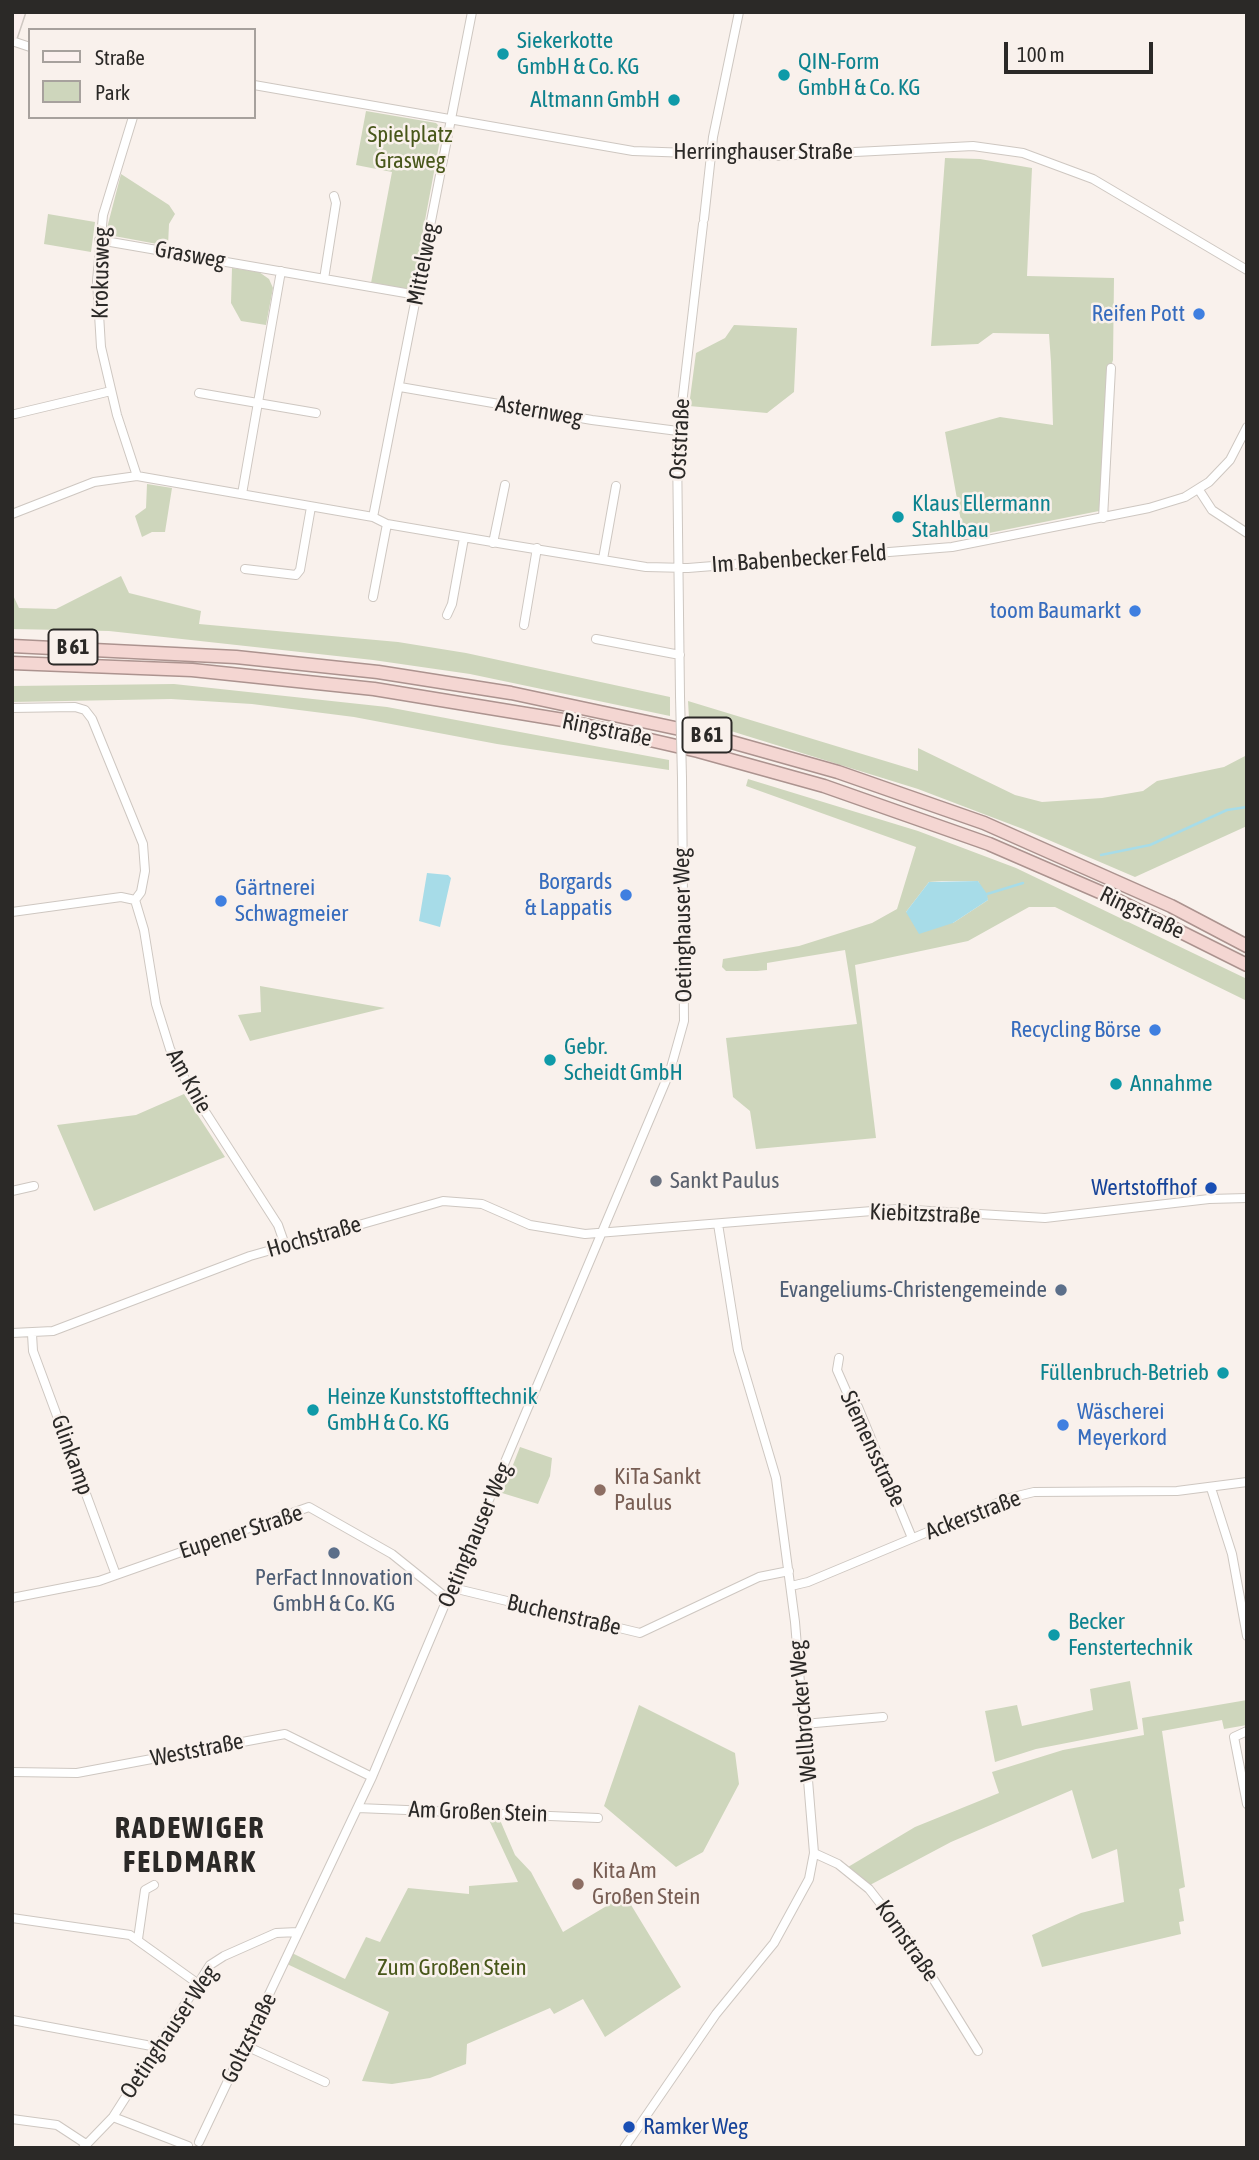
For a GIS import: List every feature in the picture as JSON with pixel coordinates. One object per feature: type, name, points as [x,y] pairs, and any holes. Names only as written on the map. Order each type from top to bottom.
[{"type":"highway","name":"Ringstraße","points":[[12,646],[236,657],[378,672],[511,693],[703,734],[838,772],[984,823],[1148,896],[1247,946]]},
{"type":"highway","name":"Ringstraße","points":[[12,663],[192,670],[374,689],[551,718],[698,751],[836,790],[989,844],[1109,896],[1247,965]]},
{"type":"main road","points":[[12,39],[20,12]]},
{"type":"street","name":"Mittelweg","points":[[373,517],[453,120],[472,12]]},
{"type":"street","name":"Oststraße","points":[[680,696],[678,431],[711,156],[739,12]]},
{"type":"street","points":[[12,39],[28,46]]},
{"type":"street","name":"Herringhauser Straße","points":[[256,85],[633,151],[711,156],[777,156],[973,146],[1023,153],[1085,175],[1247,270]]},
{"type":"street","name":"Krokusweg","points":[[132,119],[108,195],[99,240],[101,347],[136,476]]},
{"type":"street","points":[[324,279],[336,203],[334,196]]},
{"type":"street","name":"Grasweg","points":[[99,240],[417,295]]},
{"type":"street","points":[[242,494],[281,271]]},
{"type":"street","points":[[1103,519],[1111,368]]},
{"type":"street","name":"Asternweg","points":[[400,387],[580,418],[678,431]]},
{"type":"street","points":[[15,414],[111,391]]},
{"type":"street","points":[[199,393],[316,413]]},
{"type":"street","name":"Im Babenbecker Feld","points":[[12,514],[94,482],[136,476],[373,517],[387,524],[493,543],[646,567],[678,568],[952,547],[1103,519],[1172,502],[1199,490],[1230,460],[1247,427]]},
{"type":"street","points":[[493,543],[505,485]]},
{"type":"street","points":[[603,559],[616,486]]},
{"type":"street","points":[[1199,490],[1212,510],[1247,533]]},
{"type":"street","points":[[246,569],[296,576],[300,570],[311,507]]},
{"type":"street","points":[[373,597],[387,524]]},
{"type":"street","points":[[447,615],[452,604],[464,538]]},
{"type":"street","points":[[524,625],[537,548]]},
{"type":"street","points":[[596,639],[680,655]]},
{"type":"street","name":"Oetinghauser Weg","points":[[85,2146],[113,2117],[209,1965],[276,1933],[298,1932],[372,1777],[670,1071],[684,1021],[680,696]]},
{"type":"street","points":[[12,708],[75,707],[85,710],[92,719],[143,844],[145,871],[141,892],[135,900],[121,897],[12,912]]},
{"type":"street","name":"Am Knie","points":[[135,900],[144,930],[156,1004],[170,1049],[188,1085],[278,1225],[285,1245]]},
{"type":"street","points":[[12,1191],[34,1186]]},
{"type":"street","name":"Kiebitzstraße","points":[[602,1234],[897,1209],[1045,1218],[1209,1199],[1247,1198]]},
{"type":"street","name":"Hochstraße","points":[[12,1331],[32,1334],[52,1331],[285,1245],[443,1201],[482,1204],[530,1225],[559,1232],[602,1234]]},
{"type":"street","name":"Wellbrocker Weg","points":[[624,2148],[716,2014],[774,1942],[809,1879],[814,1853],[791,1586],[776,1478],[738,1350],[718,1224]]},
{"type":"street","name":"Glinkamp","points":[[32,1334],[33,1351],[116,1575]]},
{"type":"street","name":"Siemensstraße","points":[[839,1358],[837,1370],[848,1395],[858,1407],[912,1538]]},
{"type":"street","name":"Ackerstraße","points":[[791,1586],[808,1582],[1009,1498],[1034,1492],[1177,1491],[1247,1482]]},
{"type":"street","points":[[1211,1488],[1232,1554],[1247,1636]]},
{"type":"street","name":"Eupener Straße","points":[[12,1598],[47,1593],[116,1575],[309,1507],[392,1554],[448,1600]]},
{"type":"street","name":"Buchenstraße","points":[[453,1588],[640,1633],[759,1577],[789,1571]]},
{"type":"street","points":[[804,1724],[883,1717]]},
{"type":"street","points":[[1247,1731],[1234,1737],[1247,1804]]},
{"type":"street","name":"Weststraße","points":[[12,1772],[78,1773],[285,1734],[372,1777]]},
{"type":"street","name":"Am Großen Stein","points":[[358,1808],[598,1818]]},
{"type":"street","name":"Kornstraße","points":[[814,1853],[838,1864],[869,1889],[909,1940],[978,2051]]},
{"type":"street","points":[[138,1939],[145,1890],[154,1885]]},
{"type":"street","points":[[12,1918],[130,1935],[197,1983]]},
{"type":"street","name":"Goltzstraße","points":[[188,2147],[192,2142],[201,2145],[298,1932]]},
{"type":"street","points":[[12,2020],[157,2047]]},
{"type":"street","points":[[246,2046],[325,2082]]},
{"type":"street","points":[[113,2117],[188,2147]]},
{"type":"street","points":[[12,2119],[57,2125],[85,2146]]},
{"type":"green space","name":"Spielplatz Grasweg","points":[[366,111],[436,123],[442,129],[412,290],[371,283],[392,172],[356,165]]},
{"type":"green space","points":[[945,158],[980,159],[1032,168],[1027,276],[1114,278],[1113,360],[1108,375],[1099,511],[964,538],[945,432],[1000,417],[1053,425],[1051,362],[1049,334],[993,333],[978,344],[931,346]]},
{"type":"green space","points":[[121,174],[169,205],[175,214],[169,224],[168,246],[114,236],[107,228]]},
{"type":"green space","points":[[48,214],[95,222],[91,252],[44,244]]},
{"type":"green space","points":[[232,268],[259,272],[269,279],[273,288],[266,325],[241,321],[231,303]]},
{"type":"green space","points":[[734,325],[797,328],[794,392],[767,413],[689,406],[696,353],[725,338]]},
{"type":"green space","points":[[147,484],[172,488],[165,532],[152,532],[142,537],[135,516],[146,508]]},
{"type":"green space","points":[[121,576],[129,593],[201,611],[199,624],[398,642],[466,653],[670,697],[670,716],[470,674],[373,660],[109,631],[12,629],[12,593],[19,608],[56,609]]},
{"type":"green space","points":[[174,684],[387,707],[669,760],[669,770],[497,744],[354,717],[252,704],[171,699],[12,702],[12,686]]},
{"type":"green space","points":[[688,701],[918,771],[918,748],[1015,795],[1042,802],[1102,798],[1143,791],[1157,781],[1224,767],[1247,755],[1247,826],[1135,877],[1023,829],[918,789],[689,718]]},
{"type":"green space","points":[[748,779],[918,831],[1016,868],[1247,979],[1247,1001],[1055,907],[1029,907],[968,941],[855,965],[876,1138],[756,1149],[750,1111],[733,1097],[726,1038],[857,1024],[845,950],[767,963],[767,970],[757,971],[726,971],[722,967],[723,959],[799,946],[872,923],[897,909],[916,847],[746,786]],"holes":[[[978,881],[988,900],[953,923],[906,912],[929,882]]]},
{"type":"green space","points":[[260,986],[385,1008],[250,1041],[238,1015],[261,1012]]},
{"type":"green space","points":[[184,1094],[225,1157],[94,1211],[57,1125],[136,1115]]},
{"type":"green space","points":[[520,1447],[552,1458],[550,1476],[538,1504],[502,1493]]},
{"type":"green space","points":[[1130,1681],[1138,1729],[1036,1749],[995,1762],[985,1711],[1017,1705],[1022,1726],[1093,1710],[1090,1689]]},
{"type":"green space","points":[[1247,1700],[1247,1725],[1224,1729],[1222,1720],[1162,1731],[1185,1887],[1179,1889],[1184,1921],[1179,1922],[1181,1934],[1042,1967],[1032,1935],[1081,1913],[1124,1902],[1117,1849],[1092,1859],[1072,1790],[951,1842],[870,1885],[848,1867],[915,1827],[999,1793],[992,1772],[1063,1750],[1144,1735],[1142,1718]]},
{"type":"green space","points":[[639,1705],[735,1753],[739,1784],[703,1852],[676,1867],[604,1806]]},
{"type":"green space","name":"Zum Großen Stein","points":[[489,1820],[500,1820],[515,1855],[531,1872],[563,1932],[625,1895],[681,1987],[605,2037],[583,1999],[554,2014],[550,2008],[467,2044],[466,2064],[430,2078],[392,2084],[362,2081],[389,2012],[287,1964],[292,1953],[345,1979],[366,1937],[380,1942],[408,1888],[469,1894],[469,1886],[518,1882]]},
{"type":"water","points":[[427,873],[448,875],[451,878],[440,927],[419,921]]},
{"type":"water","points":[[978,881],[988,900],[953,923],[919,934],[906,912],[929,882]]},
{"type":"waterway","points":[[1101,855],[1150,845],[1227,810],[1247,807]]},
{"type":"waterway","points":[[987,894],[1023,883]]},
{"type":"place","name":"Siekerkotte GmbH & Co. KG","points":[[503,54]]},
{"type":"place","name":"QIN-Form GmbH & Co. KG","points":[[784,75]]},
{"type":"place","name":"Altmann GmbH","points":[[674,100]]},
{"type":"place","name":"Reifen Pott","points":[[1199,314]]},
{"type":"place","name":"Klaus Ellermann Stahlbau","points":[[898,517]]},
{"type":"place","name":"toom Baumarkt","points":[[1135,611]]},
{"type":"place","name":"Borgards & Lappatis","points":[[626,895]]},
{"type":"place","name":"Gärtnerei Schwagmeier","points":[[221,901]]},
{"type":"place","name":"Recycling Börse","points":[[1155,1030]]},
{"type":"place","name":"Gebr. Scheidt GmbH","points":[[550,1060]]},
{"type":"place","name":"Annahme","points":[[1116,1084]]},
{"type":"place","name":"Sankt Paulus","points":[[656,1181]]},
{"type":"place","name":"Wertstoffhof","points":[[1211,1188]]},
{"type":"place","name":"Evangeliums-Christengemeinde","points":[[1061,1290]]},
{"type":"place","name":"Füllenbruch-Betrieb","points":[[1223,1373]]},
{"type":"place","name":"Heinze Kunststofftechnik GmbH & Co. KG","points":[[313,1410]]},
{"type":"place","name":"Wäscherei Meyerkord","points":[[1063,1425]]},
{"type":"place","name":"KiTa Sankt Paulus","points":[[600,1490]]},
{"type":"place","name":"PerFact Innovation GmbH & Co. KG","points":[[334,1553]]},
{"type":"place","name":"Becker Fenstertechnik","points":[[1054,1635]]},
{"type":"place","name":"Kita Am Großen Stein","points":[[578,1884]]},
{"type":"place","name":"Ramker Weg","points":[[629,2127]]},
{"type":"district","name":"RADEWIGER FELDMARK","points":[[190,1846]]}]
